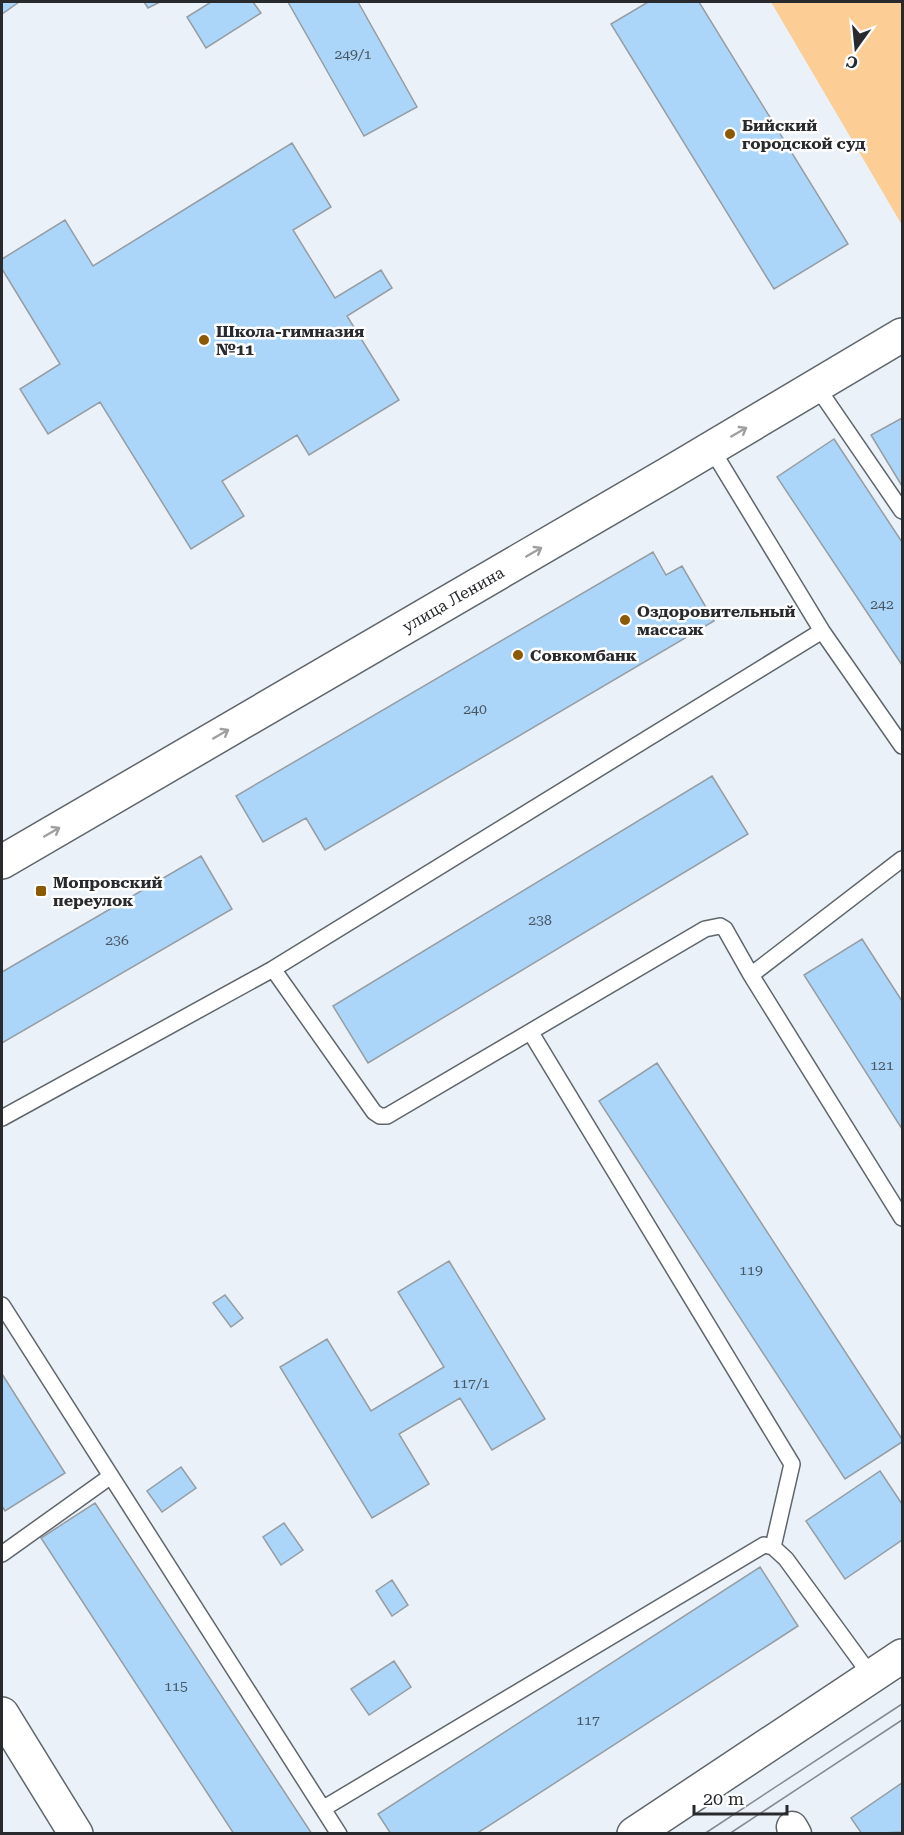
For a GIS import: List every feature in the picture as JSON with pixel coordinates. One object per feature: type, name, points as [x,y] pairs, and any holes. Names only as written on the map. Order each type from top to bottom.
[{"type":"street","name":"улица Ленина","points":[[2,862],[903,335]]},
{"type":"street","points":[[634,1833],[903,1656]]},
{"type":"street","points":[[2,1714],[76,1833]]},
{"type":"lane","points":[[817,387],[903,511]]},
{"type":"lane","points":[[711,448],[822,631],[903,746]]},
{"type":"lane","points":[[2,1118],[273,969],[822,631]]},
{"type":"lane","points":[[751,975],[903,859]]},
{"type":"lane","points":[[273,969],[374,1112],[380,1116],[387,1116],[705,929],[720,926],[730,935],[751,975],[903,1218]]},
{"type":"lane","points":[[531,1033],[792,1464],[773,1547]]},
{"type":"lane","points":[[2,1305],[339,1833]]},
{"type":"lane","points":[[2,1554],[111,1476]]},
{"type":"lane","points":[[324,1808],[759,1546],[773,1547],[786,1559],[872,1677]]},
{"type":"shaded area","points":[[771,2],[902,2],[902,225]]},
{"type":"building","points":[[2,2],[19,2],[2,14]]},
{"type":"building","points":[[144,2],[160,2],[148,8]]},
{"type":"building","points":[[211,2],[253,2],[261,13],[206,48],[187,17]]},
{"type":"building","points":[[288,2],[358,2],[417,107],[364,136]]},
{"type":"building","name":"Бийский городской суд","points":[[648,2],[699,2],[848,244],[774,289],[611,24]]},
{"type":"building","name":"Школа-гимназия №11","points":[[292,143],[331,207],[293,230],[335,298],[381,270],[392,288],[347,316],[399,400],[309,455],[297,435],[222,481],[244,516],[191,549],[100,402],[48,434],[20,389],[60,364],[2,269],[2,259],[65,220],[93,266]]},
{"type":"building","points":[[902,418],[902,486],[871,435]]},
{"type":"building","points":[[834,439],[902,542],[902,665],[777,477]]},
{"type":"building","points":[[653,552],[666,575],[682,566],[714,621],[325,850],[306,818],[263,842],[236,796]]},
{"type":"building","points":[[712,776],[748,834],[368,1063],[333,1006]]},
{"type":"building","points":[[201,856],[232,909],[2,1043],[2,972]]},
{"type":"building","points":[[862,939],[902,1001],[902,1129],[804,975]]},
{"type":"building","points":[[657,1063],[902,1439],[902,1442],[845,1479],[599,1101]]},
{"type":"building","points":[[449,1261],[545,1419],[492,1450],[460,1398],[399,1434],[429,1484],[372,1518],[280,1367],[327,1339],[371,1411],[444,1367],[398,1292]]},
{"type":"building","points":[[225,1295],[243,1318],[231,1327],[213,1303]]},
{"type":"building","points":[[2,1374],[65,1473],[5,1511],[2,1506]]},
{"type":"building","points":[[181,1467],[196,1488],[162,1512],[147,1491]]},
{"type":"building","points":[[880,1471],[902,1504],[902,1540],[845,1579],[806,1521]]},
{"type":"building","points":[[95,1503],[312,1834],[234,1834],[41,1538]]},
{"type":"building","points":[[284,1523],[303,1550],[281,1565],[263,1537]]},
{"type":"building","points":[[760,1567],[798,1626],[476,1834],[391,1834],[378,1814]]},
{"type":"building","points":[[392,1580],[408,1605],[392,1616],[376,1591]]},
{"type":"building","points":[[394,1661],[411,1687],[369,1715],[351,1689]]},
{"type":"building","points":[[902,1783],[902,1832],[862,1834],[851,1818]]},
{"type":"tram line","points":[[704,1834],[902,1704]]},
{"type":"tram line","points":[[729,1834],[902,1720]]},
{"type":"place","name":"Бийский городской суд","points":[[730,134]]},
{"type":"place","name":"Школа-гимназия №11","points":[[204,340]]},
{"type":"place","name":"Оздоровительный массаж","points":[[625,620]]},
{"type":"place","name":"Совкомбанк","points":[[518,655]]},
{"type":"place","name":"Мопровский переулок","points":[[41,891]]}]
